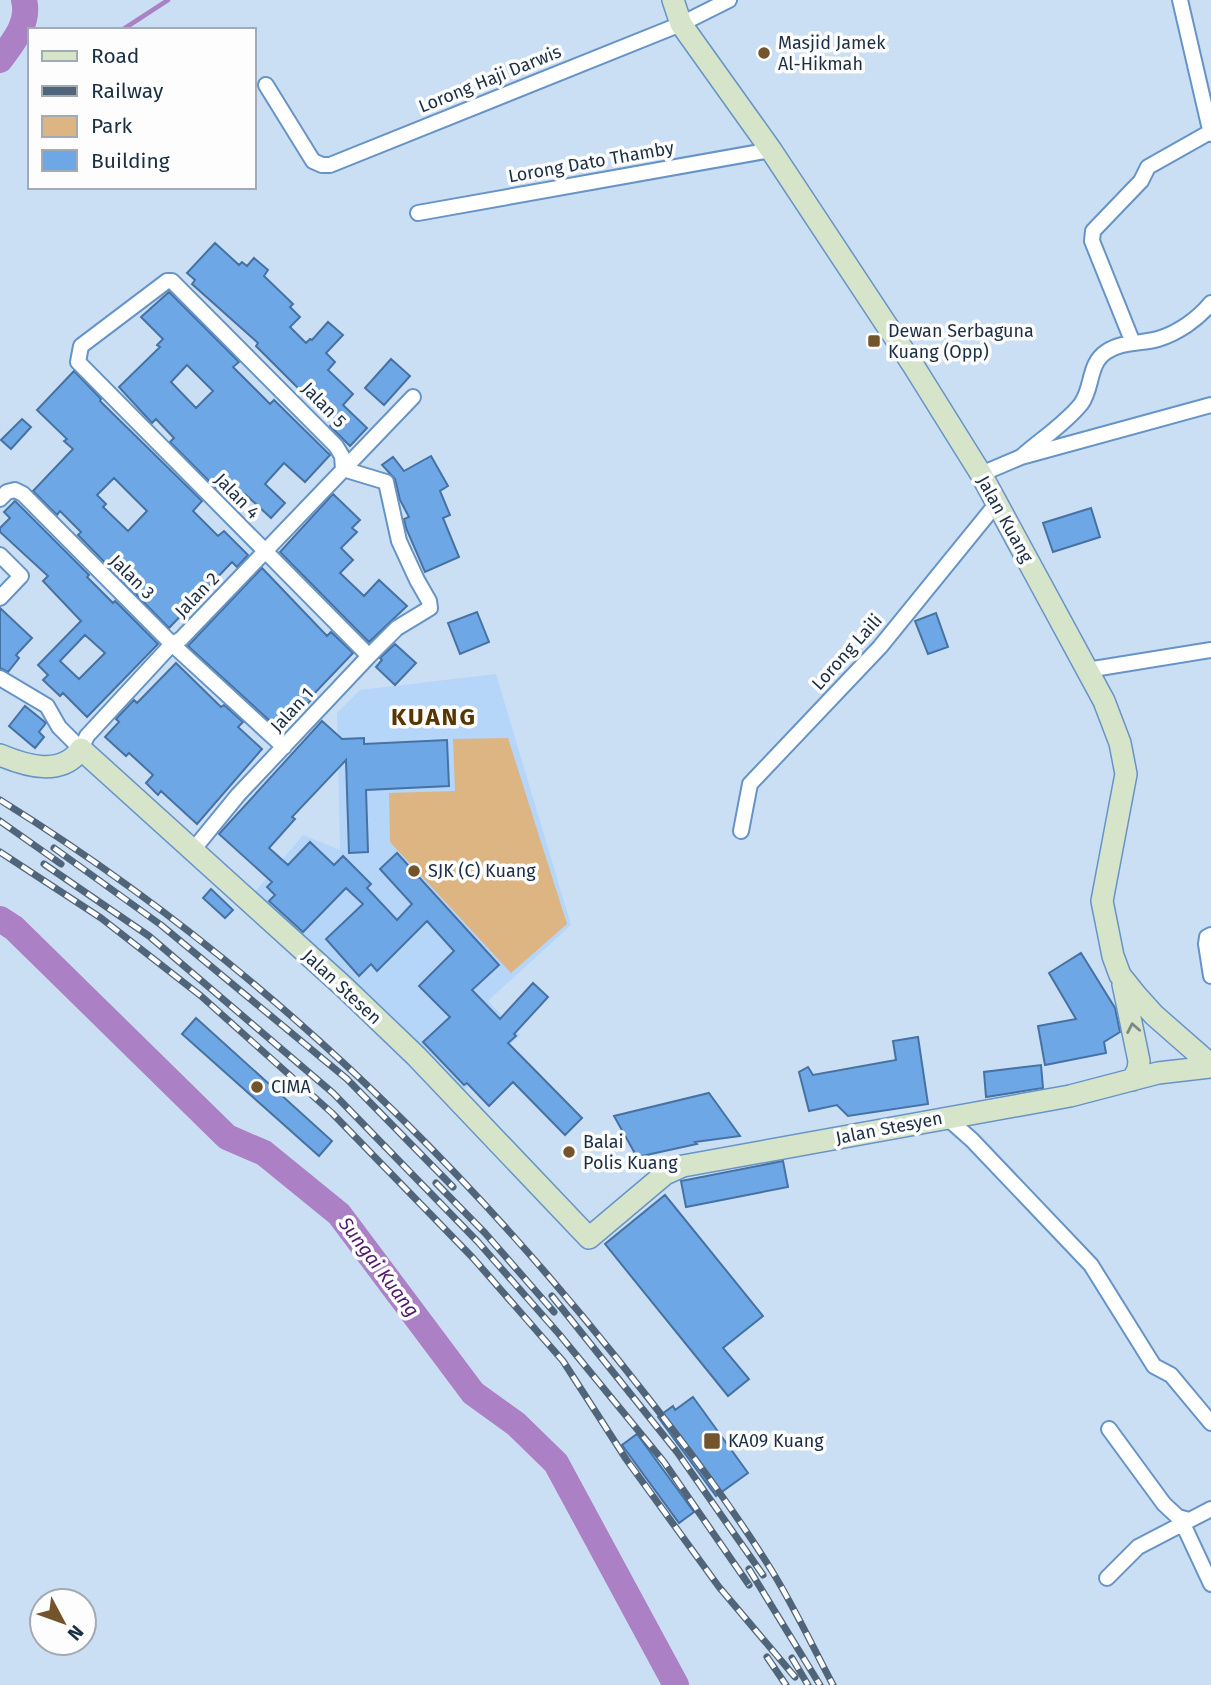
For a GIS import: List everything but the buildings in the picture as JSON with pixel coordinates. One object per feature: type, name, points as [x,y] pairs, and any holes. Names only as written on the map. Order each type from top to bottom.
[{"type":"main road","name":"Jalan Kuang","points":[[673,0],[681,24],[771,150],[913,365],[981,474],[1087,670],[1114,724],[1126,774],[1102,901],[1113,956],[1120,975],[1154,1015],[1211,1066]]},
{"type":"main road","points":[[0,755],[36,767],[58,766],[71,761],[81,749]]},
{"type":"main road","name":"Jalan Stesen","points":[[81,749],[416,1056],[589,1238]]},
{"type":"main road","points":[[1120,975],[1139,1061],[1138,1070],[1132,1080]]},
{"type":"main road","points":[[1154,1015],[1172,1041],[1173,1048],[1171,1059],[1158,1073]]},
{"type":"main road","name":"Jalan Stesyen","points":[[589,1238],[665,1174],[683,1166],[1070,1096],[1158,1073],[1211,1066]]},
{"type":"street","name":"Lorong Haji Darwis","points":[[267,85],[313,161],[330,165],[681,24],[729,0]]},
{"type":"street","points":[[1133,343],[1092,241],[1093,231],[1140,181],[1148,167],[1211,133],[1180,0]]},
{"type":"street","name":"Lorong Dato Thamby","points":[[418,213],[771,150]]},
{"type":"street","name":"Jalan 4","points":[[167,281],[81,346],[78,362],[369,656]]},
{"type":"street","name":"Jalan 5","points":[[167,281],[177,283],[337,446],[342,456],[343,470]]},
{"type":"street","points":[[1021,457],[1083,402],[1095,363],[1106,352],[1119,345],[1158,339],[1182,328],[1203,313],[1211,303]]},
{"type":"street","name":"Jalan 2","points":[[81,749],[87,736],[172,645],[181,639],[413,397]]},
{"type":"street","points":[[981,474],[1021,457],[1211,405]]},
{"type":"street","name":"Jalan 1","points":[[193,850],[238,795],[369,656],[397,628],[430,608],[399,541],[386,482],[343,470]]},
{"type":"street","name":"Jalan 3","points":[[0,499],[7,492],[15,490],[23,494],[172,645],[284,747]]},
{"type":"street","name":"Lorong Laili","points":[[741,831],[750,785],[880,647],[997,503]]},
{"type":"street","points":[[0,555],[21,576],[0,598]]},
{"type":"street","points":[[1087,670],[1211,650]]},
{"type":"street","points":[[0,678],[47,706],[59,727],[81,749]]},
{"type":"street","points":[[1209,936],[1206,944],[1211,976]]},
{"type":"street","points":[[946,1117],[972,1140],[1091,1265],[1154,1366],[1171,1375],[1211,1423]]},
{"type":"street","points":[[1109,1429],[1164,1504],[1186,1522],[1211,1584]]},
{"type":"street","points":[[1107,1578],[1138,1547],[1211,1509]]},
{"type":"shaded area","name":"SJK (C) Kuang","points":[[496,674],[571,925],[488,1001],[520,1035],[464,1090],[255,892],[303,835],[340,850],[337,713],[360,690]]},
{"type":"green space","points":[[508,738],[567,924],[511,973],[390,842],[389,793],[455,791],[453,739]]},
{"type":"waterway","name":"Sungai Kuang","points":[[0,60],[15,39],[25,17],[24,0]]},
{"type":"waterway","points":[[125,28],[168,0]]},
{"type":"waterway","points":[[21,31],[28,33]]},
{"type":"waterway","name":"Sungai Kuang","points":[[0,919],[14,928],[227,1137],[264,1153],[339,1214],[473,1393],[516,1424],[556,1463],[676,1685]]},
{"type":"railway","points":[[0,800],[173,919],[255,985],[334,1054],[409,1126],[482,1202],[552,1280],[619,1361],[718,1490],[780,1585],[833,1685]]},
{"type":"railway","points":[[0,821],[61,864]]},
{"type":"railway","points":[[54,848],[161,925],[347,1079],[453,1187]]},
{"type":"railway","points":[[0,852],[101,918],[201,996],[332,1113],[473,1258],[563,1361],[626,1459],[719,1587],[795,1677]]},
{"type":"railway","points":[[44,864],[149,936],[333,1093],[478,1242],[559,1334],[664,1462],[749,1585]]},
{"type":"railway","points":[[436,1183],[485,1233],[554,1312]]},
{"type":"railway","points":[[552,1296],[677,1452],[763,1575]]},
{"type":"railway","points":[[749,1569],[820,1685]]},
{"type":"railway","points":[[767,1657],[786,1685]]},
{"type":"railway","points":[[792,1658],[808,1685]]},
{"type":"place","name":"Masjid Jamek Al-Hikmah","points":[[764,53]]},
{"type":"place","name":"Dewan Serbaguna Kuang (Opp)","points":[[874,341]]},
{"type":"place","name":"SJK (C) Kuang","points":[[414,871]]},
{"type":"place","name":"CIMA","points":[[257,1087]]},
{"type":"place","name":"Balai Polis Kuang","points":[[569,1152]]},
{"type":"place","name":"KA09 Kuang","points":[[712,1441]]},
{"type":"district","name":"KUANG","points":[[434,717]]}]
